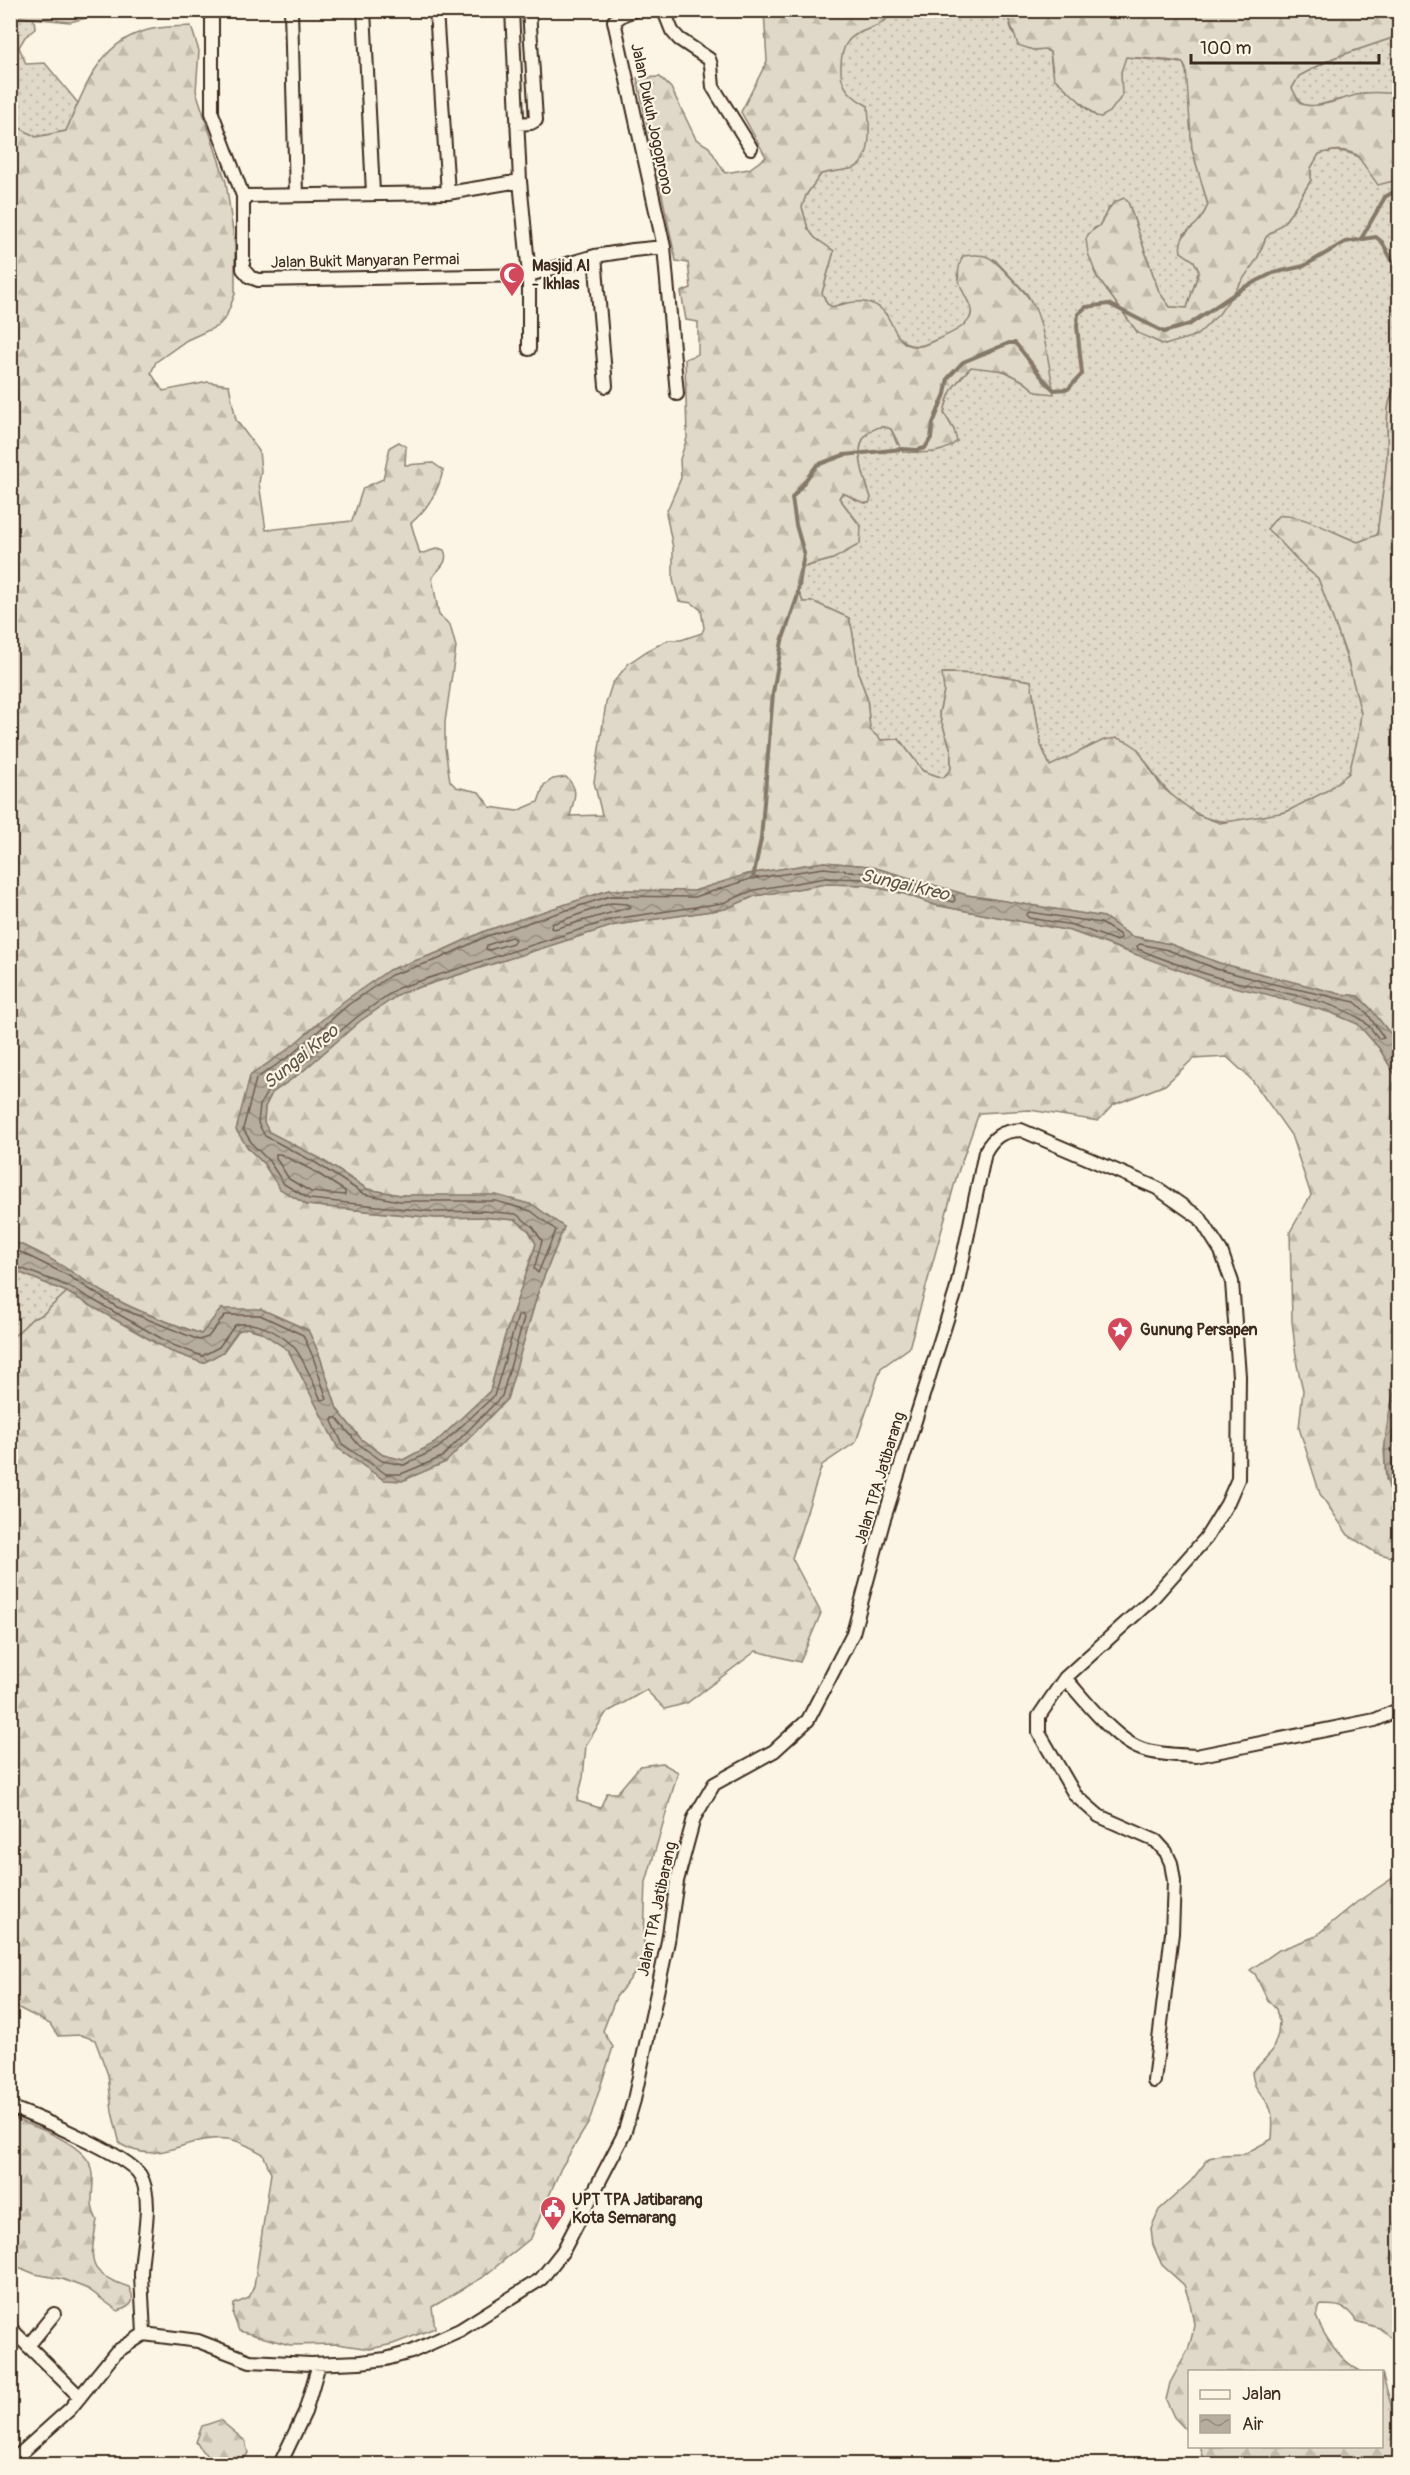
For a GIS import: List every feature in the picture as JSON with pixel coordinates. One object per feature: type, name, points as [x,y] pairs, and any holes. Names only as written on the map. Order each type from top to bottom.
[{"type":"street","name":"Jalan Bukit Manyaran Permai","points":[[212,10],[212,113],[243,196],[243,269],[250,277],[258,280],[529,275],[595,256],[633,249],[664,247]]},
{"type":"street","points":[[291,10],[296,195]]},
{"type":"street","points":[[364,10],[373,193]]},
{"type":"street","points":[[436,10],[448,193]]},
{"type":"street","points":[[512,10],[520,181],[529,275],[529,349]]},
{"type":"street","points":[[517,124],[531,123],[536,120],[529,10]]},
{"type":"street","name":"Jalan Dukuh Jogoprono","points":[[635,10],[614,21],[664,247]]},
{"type":"street","points":[[651,10],[664,11],[672,31],[708,60],[711,65],[713,87],[751,148]]},
{"type":"street","points":[[243,196],[448,193],[520,181]]},
{"type":"street","points":[[664,247],[677,394]]},
{"type":"street","points":[[595,256],[606,386]]},
{"type":"street","name":"Jalan TPA Jatibarang","points":[[144,2334],[198,2341],[250,2361],[319,2364],[386,2359],[411,2352],[460,2330],[541,2279],[563,2251],[624,2134],[634,2100],[668,1941],[677,1881],[694,1818],[714,1784],[774,1751],[808,1720],[853,1633],[883,1522],[956,1291],[985,1152],[998,1134],[1021,1130],[1157,1188],[1200,1218],[1221,1251],[1232,1282],[1239,1376],[1238,1479],[1227,1504],[1206,1538],[1151,1600],[1065,1678],[1039,1716],[1039,1733],[1075,1795],[1099,1816],[1156,1841],[1166,1852],[1171,1863],[1174,1881],[1172,1934],[1154,2081]]},
{"type":"street","points":[[1065,1678],[1129,1744],[1144,1750],[1170,1755],[1196,1756],[1375,1720],[1400,1710]]},
{"type":"street","points":[[10,2108],[52,2123],[134,2167],[140,2175],[145,2192],[146,2218],[141,2274],[144,2334],[116,2352],[80,2397],[10,2463]]},
{"type":"street","points":[[28,2346],[54,2314]]},
{"type":"street","points":[[10,2328],[80,2397]]},
{"type":"street","points":[[280,2464],[304,2412],[319,2364]]},
{"type":"green space","points":[[10,11],[114,11],[70,22],[11,16]]},
{"type":"green space","points":[[764,11],[891,11],[879,25],[853,36],[842,54],[843,83],[857,100],[868,106],[869,140],[865,157],[854,168],[821,174],[806,195],[802,207],[808,229],[815,238],[834,251],[822,293],[827,304],[833,307],[856,302],[872,303],[889,319],[900,339],[908,345],[921,346],[959,329],[969,320],[971,312],[960,283],[959,271],[963,256],[979,255],[990,258],[1023,291],[1032,302],[1041,325],[1054,394],[1037,392],[1005,371],[971,367],[953,387],[946,405],[944,413],[954,430],[957,441],[951,446],[932,452],[903,452],[891,429],[876,428],[866,435],[860,451],[862,471],[871,498],[869,503],[842,493],[839,498],[861,527],[860,544],[833,559],[800,568],[798,573],[797,585],[803,602],[814,602],[849,618],[859,675],[867,698],[870,730],[881,740],[899,739],[923,771],[943,778],[951,769],[951,750],[939,714],[944,691],[942,673],[989,674],[1031,681],[1041,745],[1050,766],[1104,740],[1117,738],[1137,748],[1161,786],[1169,793],[1198,815],[1220,823],[1286,812],[1328,790],[1349,773],[1361,713],[1346,654],[1318,578],[1267,529],[1278,516],[1288,516],[1308,521],[1358,542],[1377,535],[1387,456],[1388,408],[1399,379],[1399,1048],[1371,1009],[1358,996],[1340,994],[1219,963],[1170,944],[1131,936],[1104,917],[967,895],[869,866],[824,862],[748,874],[694,891],[609,890],[485,931],[437,953],[389,970],[250,1076],[248,1148],[264,1164],[272,1177],[307,1205],[436,1218],[482,1217],[516,1220],[529,1231],[536,1244],[504,1339],[490,1391],[435,1443],[403,1460],[383,1455],[361,1439],[337,1409],[319,1354],[308,1330],[261,1309],[201,1334],[129,1306],[40,1253],[11,1241],[11,123],[36,137],[66,131],[95,69],[117,45],[131,36],[148,30],[191,26],[199,51],[196,91],[226,182],[235,246],[235,294],[226,317],[218,326],[187,340],[156,362],[151,373],[163,391],[208,382],[229,385],[236,420],[259,451],[261,471],[259,483],[266,530],[352,521],[363,488],[383,479],[390,447],[399,442],[406,447],[405,465],[433,463],[443,470],[439,485],[431,499],[411,523],[420,554],[439,548],[444,550],[446,558],[432,578],[439,615],[450,625],[456,647],[445,722],[445,748],[450,781],[456,787],[479,792],[490,807],[517,811],[538,802],[544,785],[553,779],[566,777],[574,790],[570,816],[602,815],[594,782],[606,703],[612,684],[629,663],[647,651],[668,640],[681,640],[702,633],[704,628],[701,610],[692,603],[679,601],[673,580],[673,548],[666,513],[681,478],[680,459],[687,438],[685,359],[698,354],[698,322],[686,320],[681,292],[691,288],[688,263],[676,261],[637,78],[660,77],[671,88],[696,139],[709,147],[725,173],[749,169],[766,157],[741,112],[767,61]]},
{"type":"green space","points":[[891,11],[1006,11],[1013,34],[1033,50],[1045,49],[1050,52],[1052,71],[1067,90],[1096,116],[1121,96],[1121,72],[1125,57],[1183,63],[1188,75],[1192,149],[1208,205],[1199,222],[1184,234],[1181,252],[1194,261],[1199,271],[1187,308],[1170,307],[1159,292],[1128,202],[1109,208],[1099,226],[1093,229],[1094,271],[1097,277],[1138,333],[1165,345],[1237,284],[1257,259],[1266,237],[1291,213],[1311,180],[1311,168],[1319,154],[1330,151],[1350,153],[1393,181],[1399,170],[1399,379],[1388,408],[1387,456],[1377,535],[1358,542],[1332,532],[1267,529],[1318,578],[1345,652],[1360,703],[1359,735],[1351,770],[1335,786],[1318,797],[1298,807],[1255,819],[1233,822],[1214,820],[1197,814],[1178,801],[1156,777],[1137,748],[1093,744],[1063,762],[1050,766],[1041,745],[1031,681],[989,674],[943,673],[944,691],[939,714],[951,750],[951,769],[943,778],[923,771],[899,739],[881,740],[870,730],[867,698],[859,675],[849,618],[814,602],[803,602],[795,584],[800,568],[833,559],[861,526],[839,498],[842,493],[869,503],[871,498],[860,461],[862,442],[866,435],[881,427],[891,429],[897,444],[954,430],[944,413],[946,405],[953,387],[971,367],[990,367],[1007,372],[1037,392],[1035,309],[1027,294],[994,259],[957,275],[972,310],[969,322],[961,330],[921,346],[909,345],[896,335],[886,314],[844,303],[832,307],[827,304],[822,293],[834,251],[815,238],[808,229],[802,207],[806,195],[821,174],[856,167],[863,160],[868,106],[857,100],[845,87],[840,71],[841,54],[846,43],[853,36],[879,25]]},
{"type":"green space","points":[[1006,11],[1399,11],[1399,38],[1395,37],[1333,58],[1299,76],[1292,88],[1300,103],[1315,106],[1359,94],[1399,92],[1399,170],[1393,181],[1378,185],[1357,155],[1338,150],[1319,154],[1311,168],[1311,180],[1291,213],[1266,237],[1257,259],[1219,314],[1197,335],[1165,345],[1138,333],[1097,277],[1088,253],[1086,239],[1089,233],[1099,226],[1113,203],[1124,198],[1128,202],[1159,292],[1170,307],[1187,308],[1199,271],[1194,261],[1181,252],[1181,242],[1208,205],[1192,149],[1186,69],[1183,63],[1178,62],[1126,57],[1121,72],[1122,96],[1110,112],[1101,117],[1096,116],[1054,78],[1050,52],[1045,49],[1033,50],[1018,45]]},
{"type":"green space","points":[[10,16],[34,18],[35,29],[25,37],[19,47],[26,64],[45,63],[78,103],[66,131],[36,137],[11,123]]},
{"type":"green space","points":[[1395,37],[1399,38],[1399,92],[1365,93],[1311,107],[1304,105],[1296,98],[1292,88],[1299,76],[1333,58]]},
{"type":"green space","points":[[826,884],[866,885],[905,894],[935,905],[1071,931],[1128,952],[1332,1013],[1358,1024],[1379,1048],[1399,1081],[1400,1372],[1384,1450],[1386,1479],[1399,1512],[1399,1548],[1396,1558],[1376,1553],[1348,1535],[1320,1494],[1299,1428],[1303,1390],[1297,1365],[1292,1321],[1290,1232],[1311,1195],[1291,1135],[1252,1080],[1227,1057],[1193,1059],[1165,1085],[1113,1105],[1098,1121],[1030,1110],[979,1113],[957,1175],[909,1348],[881,1368],[856,1442],[822,1465],[792,1558],[821,1613],[800,1662],[756,1651],[687,1703],[665,1709],[646,1690],[606,1713],[586,1745],[583,1778],[577,1801],[600,1808],[607,1793],[617,1793],[640,1766],[662,1763],[678,1772],[646,1882],[643,1963],[616,1997],[603,2031],[613,2047],[589,2122],[561,2168],[531,2238],[482,2278],[432,2307],[435,2328],[393,2344],[370,2349],[337,2344],[290,2345],[239,2331],[233,2315],[234,2304],[249,2298],[254,2286],[271,2173],[263,2154],[242,2143],[228,2139],[199,2141],[161,2152],[149,2153],[120,2144],[112,2112],[108,2075],[95,2040],[81,2035],[58,2036],[50,2024],[11,2004],[10,1340],[32,1319],[42,1315],[67,1292],[170,1351],[203,1363],[223,1352],[238,1331],[247,1328],[261,1332],[288,1350],[338,1448],[384,1480],[507,1399],[539,1289],[564,1227],[437,1196],[400,1195],[367,1189],[319,1158],[269,1132],[264,1123],[265,1107],[272,1093],[303,1071],[360,1021],[401,993],[615,925],[725,909],[755,896]]},
{"type":"green space","points":[[11,1269],[67,1292],[42,1315],[32,1319],[11,1340]]},
{"type":"green space","points":[[1399,1874],[1399,2344],[1379,2328],[1356,2321],[1345,2309],[1320,2305],[1316,2316],[1323,2332],[1339,2354],[1359,2370],[1188,2370],[1188,2432],[1174,2417],[1166,2400],[1170,2383],[1188,2350],[1194,2324],[1184,2285],[1162,2265],[1153,2245],[1151,2228],[1159,2210],[1191,2181],[1209,2158],[1244,2154],[1272,2139],[1271,2111],[1256,2087],[1252,2073],[1272,2051],[1278,2034],[1279,2022],[1276,2009],[1267,1999],[1255,1974],[1250,1970],[1279,1950],[1314,1937],[1357,1902]]},
{"type":"green space","points":[[11,2118],[60,2138],[83,2154],[90,2164],[93,2174],[93,2208],[97,2220],[92,2256],[94,2264],[104,2276],[129,2287],[133,2299],[127,2307],[118,2311],[88,2289],[62,2279],[35,2274],[11,2264]]},
{"type":"green space","points":[[1383,2377],[1399,2433],[1399,2464],[1206,2464],[1200,2448],[1383,2448]]},
{"type":"green space","points":[[220,2420],[245,2441],[248,2453],[240,2464],[216,2464],[196,2442],[202,2426]]},
{"type":"water","name":"Sungai Kreo","points":[[824,862],[869,866],[967,895],[1104,917],[1131,936],[1170,944],[1219,963],[1340,994],[1358,996],[1371,1009],[1399,1048],[1399,1081],[1379,1048],[1358,1024],[1332,1013],[1266,994],[1215,983],[1071,931],[935,905],[905,894],[866,885],[826,884],[755,896],[725,909],[615,925],[401,993],[360,1021],[303,1071],[272,1093],[265,1107],[264,1122],[269,1132],[319,1158],[367,1189],[400,1195],[496,1195],[533,1205],[564,1227],[539,1289],[507,1399],[446,1462],[402,1481],[384,1480],[338,1448],[288,1350],[261,1332],[247,1328],[238,1331],[223,1352],[203,1363],[170,1351],[67,1292],[11,1269],[11,1241],[40,1253],[129,1306],[201,1334],[221,1309],[261,1309],[308,1330],[319,1354],[337,1409],[361,1439],[383,1455],[403,1460],[435,1443],[490,1391],[504,1339],[536,1244],[529,1231],[516,1220],[482,1217],[436,1218],[307,1205],[280,1189],[264,1164],[248,1148],[236,1130],[250,1076],[287,1050],[344,1001],[389,970],[437,953],[485,931],[609,890],[694,891],[748,874]]},
{"type":"water","points":[[1399,1372],[1399,1512],[1391,1495],[1387,1478],[1385,1442],[1390,1407]]},
{"type":"waterway","points":[[1361,239],[1385,197],[1400,188]]},
{"type":"waterway","points":[[753,878],[761,839],[773,693],[782,641],[797,598],[804,553],[796,525],[792,498],[817,465],[844,455],[925,448],[931,438],[933,423],[945,394],[948,378],[963,362],[1009,343],[1015,343],[1054,390],[1068,389],[1082,374],[1077,326],[1078,314],[1086,307],[1109,304],[1164,332],[1190,324],[1243,288],[1273,273],[1304,266],[1345,242],[1376,237],[1382,242],[1400,275]]},
{"type":"place","name":"Masjid Al - Ikhlas","points":[[512,298]]},
{"type":"place","name":"Gunung Persapen","points":[[1120,1353]]},
{"type":"place","name":"UPT TPA Jatibarang Kota Semarang","points":[[553,2232]]}]
